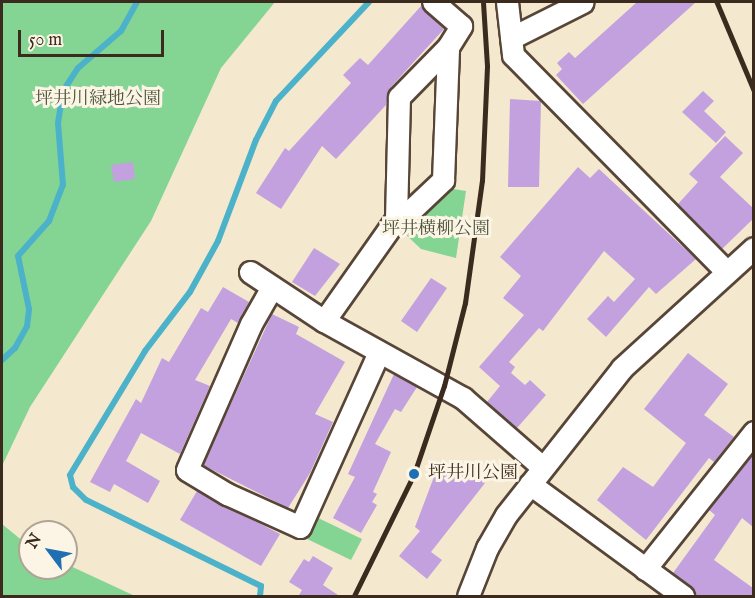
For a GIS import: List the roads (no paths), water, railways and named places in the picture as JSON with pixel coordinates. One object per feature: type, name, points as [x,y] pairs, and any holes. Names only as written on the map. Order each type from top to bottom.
[{"type":"street","points":[[396,219],[399,97],[448,47],[461,26],[434,2]]},
{"type":"street","points":[[507,2],[513,55],[725,270]]},
{"type":"street","points":[[511,38],[583,2]]},
{"type":"street","points":[[324,321],[396,219],[443,180],[448,47]]},
{"type":"street","points":[[468,597],[487,548],[536,476],[622,368],[725,270],[753,248]]},
{"type":"street","points":[[250,272],[324,321],[463,398],[536,476],[645,569],[683,597]]},
{"type":"street","points":[[272,287],[251,324],[187,470],[226,494],[300,527],[379,352]]},
{"type":"street","points":[[645,569],[753,432]]},
{"type":"waterway","points":[[2,360],[15,348],[27,326],[29,309],[18,256],[49,221],[63,185],[58,123],[63,91],[78,68],[121,31],[137,2]]},
{"type":"waterway","points":[[260,596],[261,586],[86,500],[73,487],[70,475],[145,351],[190,292],[218,241],[256,140],[276,101],[369,2]]},
{"type":"railway","points":[[354,596],[414,474],[444,386],[465,303],[482,181],[487,66],[483,2]]},
{"type":"railway","points":[[717,2],[754,90]]},
{"type":"place","name":"坪井川公園","points":[[414,474]]},
{"type":"park label","name":"坪井川緑地公園","points":[[98,100]]},
{"type":"park label","name":"坪井横柳公園","points":[[436,230]]}]
